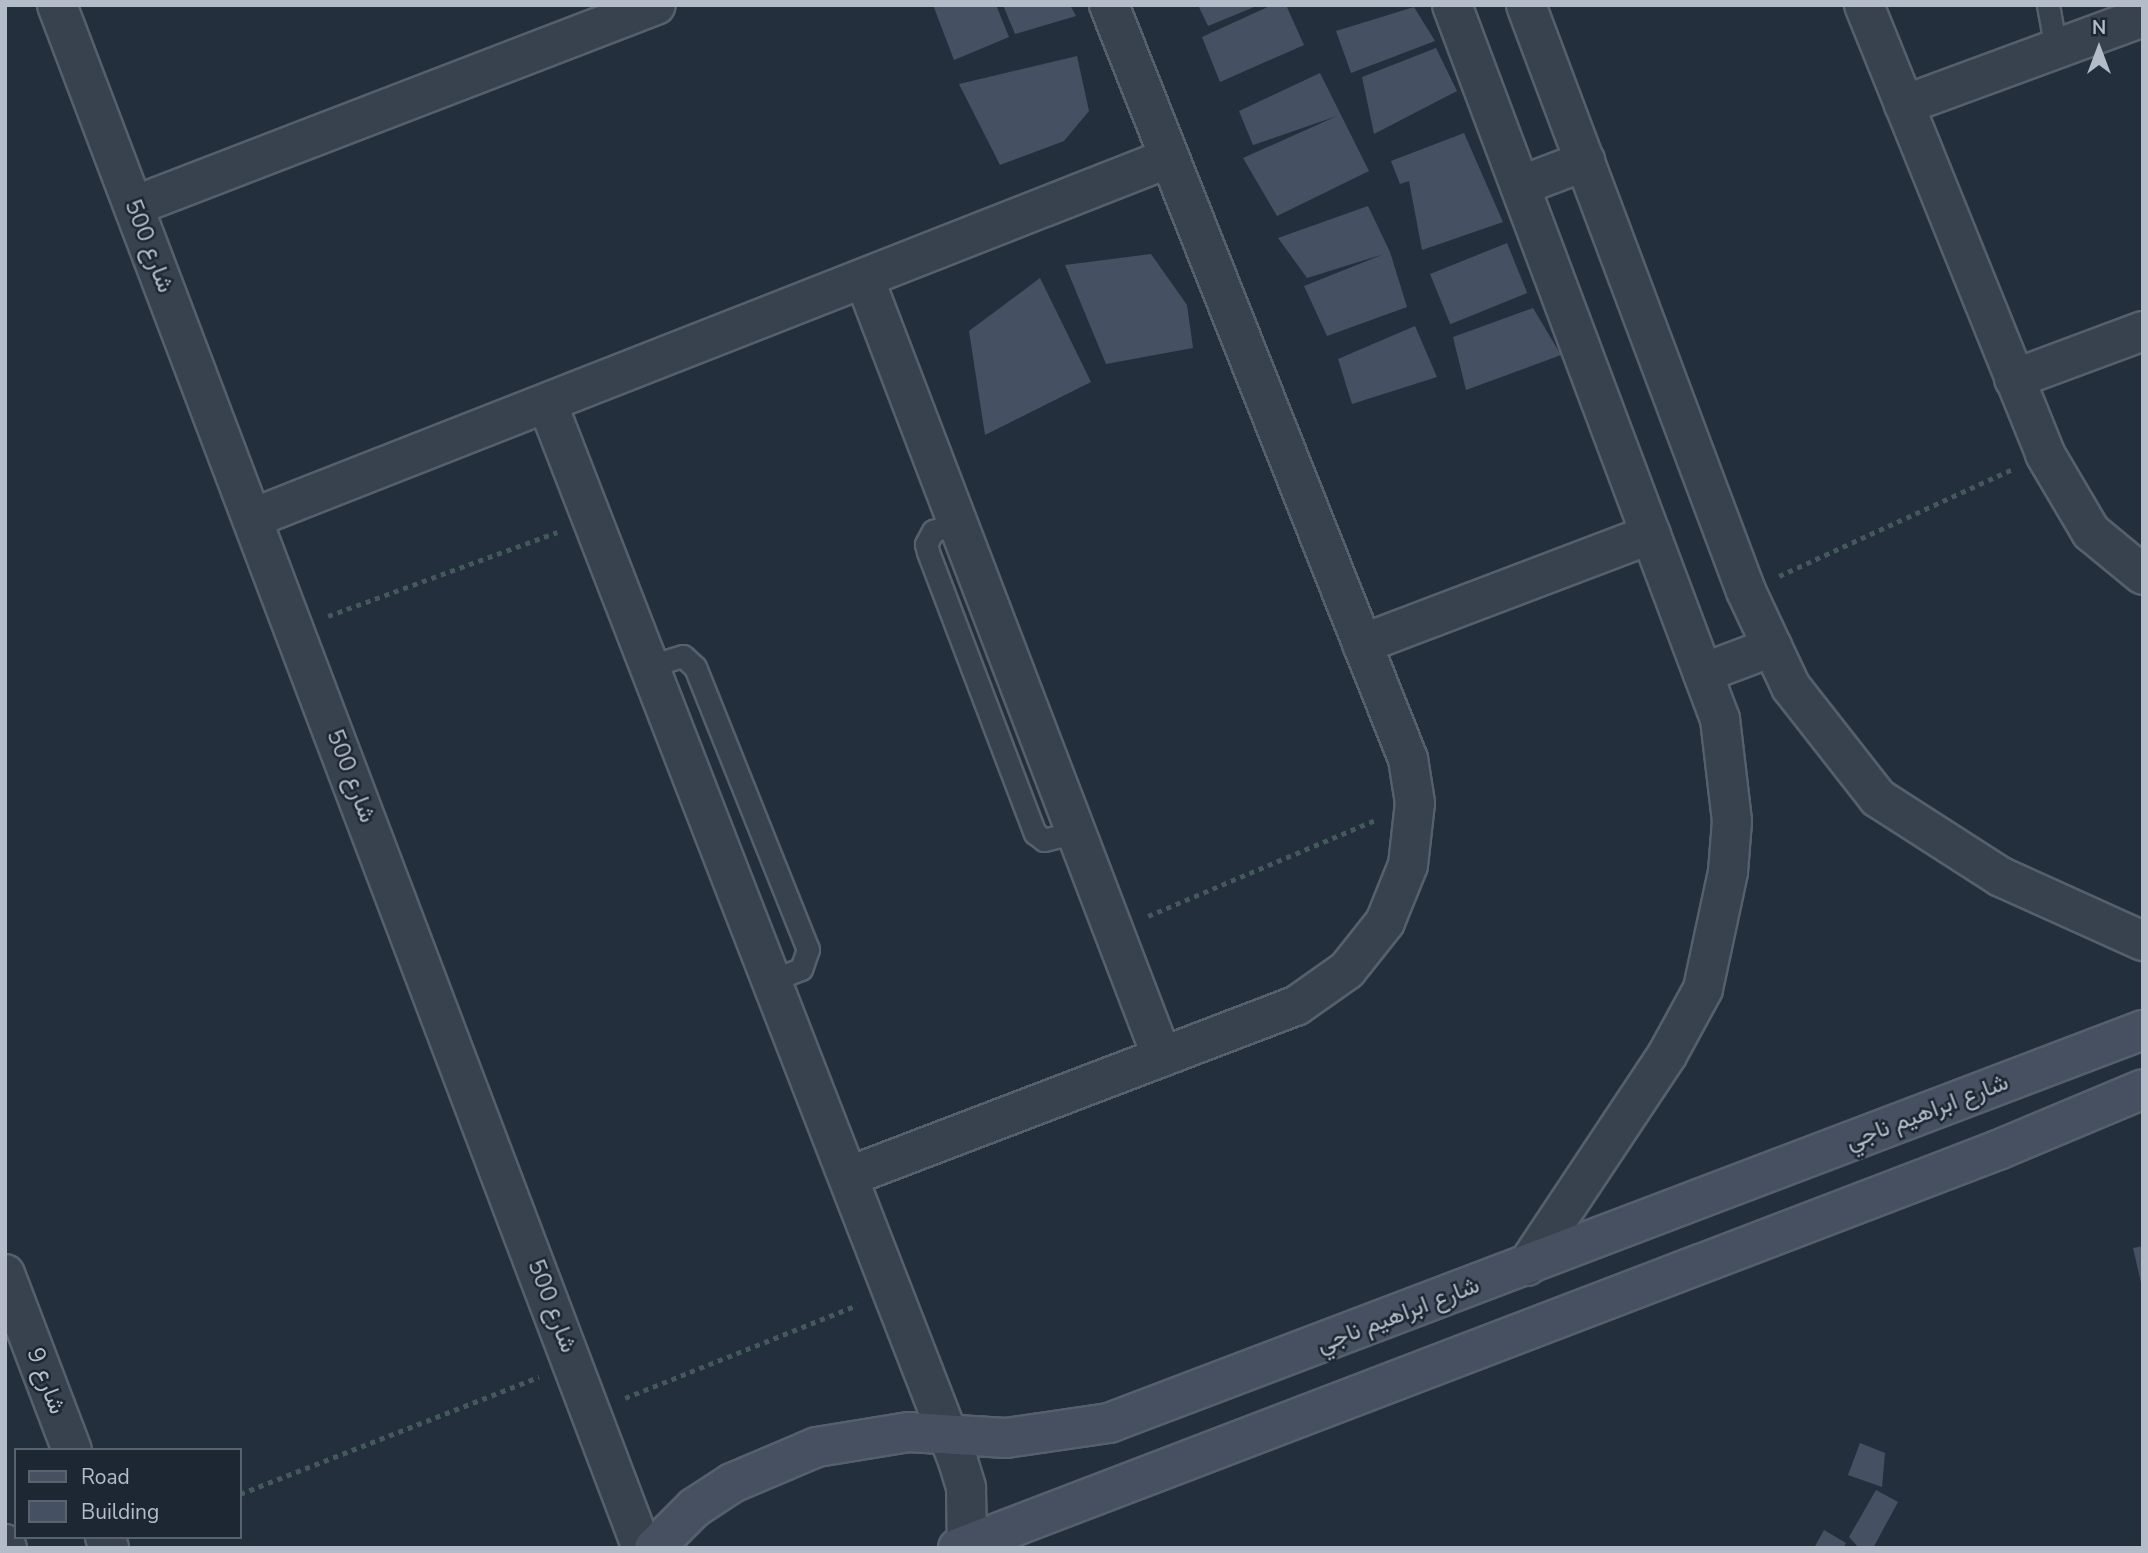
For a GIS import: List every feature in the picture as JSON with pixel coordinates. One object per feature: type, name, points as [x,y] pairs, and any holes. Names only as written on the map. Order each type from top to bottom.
[{"type":"street","name":"شارع 500","points":[[57,5],[642,1548]]},
{"type":"street","points":[[134,206],[656,5]]},
{"type":"street","points":[[850,1175],[1296,1006],[1347,970],[1390,911],[1408,864],[1415,803],[1408,759],[1109,5]]},
{"type":"street","points":[[1451,5],[1720,719],[1732,821],[1728,872],[1703,989],[1667,1055],[1527,1266]]},
{"type":"street","points":[[1526,5],[1746,591],[1772,647],[1818,726],[1878,798],[2001,877],[2143,941]]},
{"type":"street","points":[[1864,5],[2045,454],[2091,532],[2143,575]]},
{"type":"street","points":[[1903,105],[2143,17]]},
{"type":"street","points":[[253,519],[1170,158]]},
{"type":"street","points":[[1520,186],[1585,162]]},
{"type":"street","points":[[864,278],[1162,1057]]},
{"type":"street","points":[[2014,379],[2143,331]]},
{"type":"street","points":[[547,403],[850,1175],[966,1488],[962,1546],[1998,1150],[2143,1089]]},
{"type":"street","points":[[1362,644],[1651,534]]},
{"type":"street","points":[[1703,673],[1772,647]]},
{"type":"street","name":"شارع ابراهيم ناجي","points":[[654,1548],[694,1508],[774,1462],[863,1436],[945,1434],[1006,1438],[1109,1423],[2143,1030]]},
{"type":"street","name":"شارع 9","points":[[5,1274],[71,1448]]},
{"type":"lane","points":[[2048,5],[2056,49]]},
{"type":"path","points":[[1746,591],[2045,454]]},
{"type":"path","points":[[295,629],[592,519]]},
{"type":"path","points":[[1114,930],[1415,803]]},
{"type":"path","points":[[592,1412],[892,1290]]},
{"type":"path","points":[[242,1493],[573,1364]]},
{"type":"building","points":[[933,5],[996,5],[1009,37],[954,60]]},
{"type":"building","points":[[1003,5],[1070,5],[1076,16],[1015,34]]},
{"type":"building","points":[[1198,5],[1259,5],[1208,26]]},
{"type":"building","points":[[1272,5],[1286,5],[1304,45],[1220,82],[1202,37]]},
{"type":"building","points":[[1414,7],[1435,41],[1351,73],[1336,31]]},
{"type":"building","points":[[1436,48],[1457,91],[1374,134],[1362,77]]},
{"type":"building","points":[[1077,56],[1089,111],[1064,141],[1000,165],[959,84]]},
{"type":"building","points":[[1320,73],[1369,171],[1277,216],[1243,158],[1337,116],[1253,145],[1239,111]]},
{"type":"building","points":[[1464,133],[1503,222],[1422,250],[1409,181],[1400,184],[1391,161]]},
{"type":"building","points":[[1368,206],[1390,252],[1407,307],[1327,336],[1304,286],[1384,254],[1307,278],[1278,238]]},
{"type":"building","points":[[1507,243],[1527,293],[1450,324],[1430,274]]},
{"type":"building","points":[[1151,254],[1187,305],[1193,348],[1106,364],[1065,265]]},
{"type":"building","points":[[1040,278],[1091,382],[985,435],[969,331]]},
{"type":"building","points":[[1533,308],[1561,355],[1466,390],[1453,337]]},
{"type":"building","points":[[1415,326],[1437,377],[1352,404],[1338,359]]},
{"type":"building","points":[[2143,1246],[2143,1287],[2142,1287],[2133,1248]]},
{"type":"building","points":[[1860,1443],[1885,1453],[1882,1487],[1848,1475]]},
{"type":"building","points":[[1876,1490],[1898,1502],[1873,1548],[1859,1548],[1849,1537]]},
{"type":"building","points":[[1824,1530],[1846,1543],[1843,1548],[1814,1548]]}]
